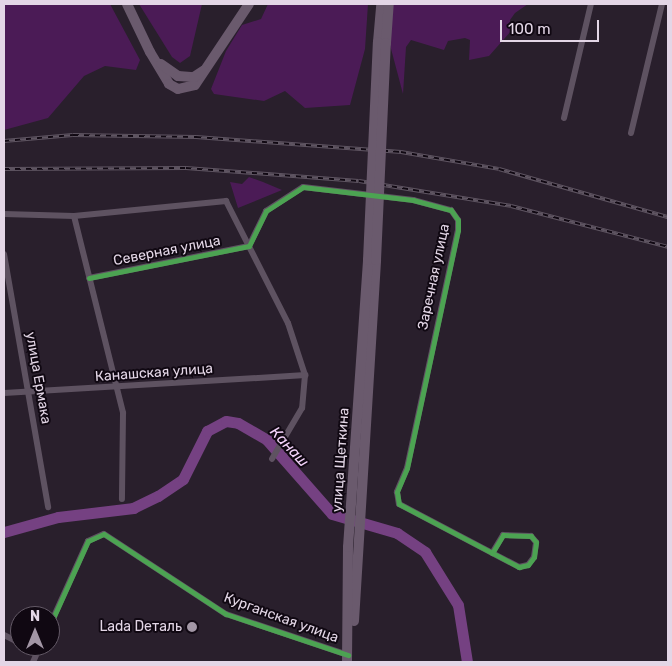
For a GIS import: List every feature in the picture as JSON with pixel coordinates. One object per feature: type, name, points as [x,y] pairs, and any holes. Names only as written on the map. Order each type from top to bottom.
[{"type":"main road","points":[[127,4],[150,52],[166,72],[192,83],[213,61],[249,4]]},
{"type":"main road","points":[[354,548],[362,500],[382,43],[381,4]]},
{"type":"main road","points":[[382,43],[389,4]]},
{"type":"main road","name":"улица Щеткина","points":[[347,658],[354,548],[352,494],[372,260]]},
{"type":"street","points":[[564,118],[591,4]]},
{"type":"street","points":[[631,133],[662,4]]},
{"type":"street","name":"Заречная улица","points":[[249,246],[266,211],[302,187],[413,200],[442,206],[456,214],[458,230],[423,395],[397,492],[399,504],[492,553]]},
{"type":"street","points":[[4,214],[74,216],[226,201],[288,323],[305,376],[302,408],[272,459]]},
{"type":"street","points":[[74,216],[119,388],[123,412],[122,499]]},
{"type":"street","name":"Северная улица","points":[[89,278],[249,246]]},
{"type":"street","name":"улица Ермака","points":[[4,254],[6,275],[48,508]]},
{"type":"street","name":"Канашская улица","points":[[4,393],[305,376]]},
{"type":"street","name":"Курганская улица","points":[[59,606],[92,536],[104,534],[226,614],[347,658]]},
{"type":"street","points":[[503,535],[531,536],[536,542],[528,566],[519,567],[492,553],[503,535]]},
{"type":"shaded area","points":[[4,4],[110,4],[140,60],[136,70],[105,66],[84,76],[48,118],[4,130]]},
{"type":"shaded area","points":[[139,4],[202,4],[190,56],[180,63],[172,57]]},
{"type":"shaded area","points":[[268,4],[368,4],[365,49],[350,105],[305,108],[285,91],[264,101],[214,94],[211,89],[226,51],[242,25],[261,19]]},
{"type":"shaded area","points":[[393,4],[528,4],[515,13],[510,20],[511,31],[489,56],[469,60],[470,40],[465,38],[448,41],[444,50],[411,40],[406,47],[403,94],[390,45]]},
{"type":"shaded area","points":[[249,177],[282,190],[238,208],[230,182],[242,184]]},
{"type":"waterway","name":"Канаш","points":[[4,532],[58,517],[133,508],[158,496],[183,479],[207,431],[226,421],[238,423],[267,440],[332,514],[397,533],[425,552],[458,605],[467,662]]},
{"type":"railway","points":[[4,141],[73,135],[196,137],[401,152],[499,169],[668,217]]},
{"type":"railway","points":[[4,169],[186,168],[359,181],[511,206],[668,247]]},
{"type":"cycle path","points":[[89,278],[249,246],[266,211],[303,187],[413,200],[451,210],[458,220],[458,230],[407,468],[397,492],[399,504],[519,567],[528,565],[534,557],[536,542],[531,536],[503,535],[492,553]]},
{"type":"cycle path","points":[[59,606],[88,541],[104,534],[226,614],[348,655]]},
{"type":"place","name":"Lada Dеталь","points":[[192,627]]}]
